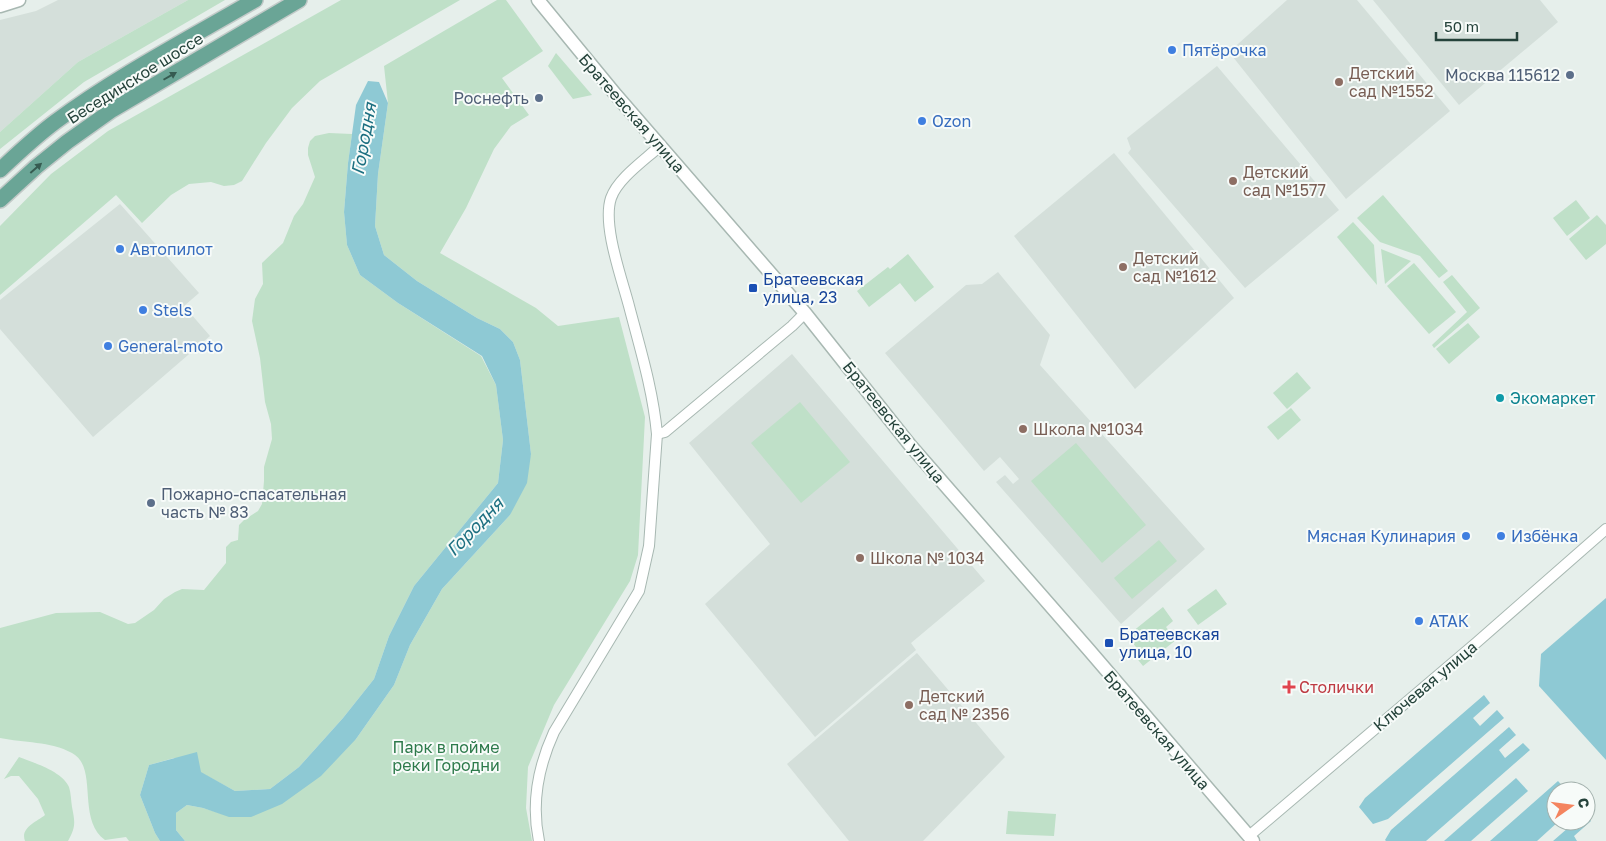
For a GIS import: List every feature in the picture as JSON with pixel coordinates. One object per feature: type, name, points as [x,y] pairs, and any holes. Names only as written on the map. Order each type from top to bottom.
[{"type":"main road","name":"Бесединское шоссе","points":[[0,170],[54,123],[101,90],[255,0]]},
{"type":"main road","name":"Бесединское шоссе","points":[[0,200],[36,167],[112,110],[299,0]]},
{"type":"street","points":[[0,6],[19,0]]},
{"type":"street","name":"Братеевская улица","points":[[538,0],[616,95],[805,313],[910,445],[1248,839]]},
{"type":"street","points":[[539,841],[535,811],[536,790],[546,749],[577,693],[627,613],[639,591],[644,576],[649,546],[656,434],[652,399],[612,240],[608,210],[612,197],[620,183],[661,145]]},
{"type":"street","points":[[656,434],[665,432],[805,313]]},
{"type":"street","name":"Ключевая улица","points":[[1248,839],[1606,529]]},
{"type":"shaded area","points":[[58,0],[188,0],[78,62],[0,132],[0,20],[36,11]]},
{"type":"shaded area","name":"Детский сад №1552","points":[[1287,0],[1357,0],[1450,111],[1346,199],[1229,52]]},
{"type":"shaded area","points":[[1373,0],[1540,0],[1558,22],[1459,105]]},
{"type":"shaded area","name":"Детский сад №1577","points":[[1217,66],[1339,210],[1245,288],[1128,153],[1131,149],[1127,138]]},
{"type":"shaded area","name":"Детский сад №1612","points":[[1114,153],[1234,298],[1135,389],[1014,236]]},
{"type":"shaded area","points":[[120,204],[199,293],[184,306],[210,336],[93,437],[0,329],[0,300]]},
{"type":"shaded area","name":"Школа №1034","points":[[998,272],[1050,335],[1040,365],[1205,549],[1121,624],[996,482],[1005,475],[1013,484],[1019,479],[1000,457],[984,471],[885,353],[966,285],[982,284]]},
{"type":"shaded area","name":"Школа № 1034","points":[[792,354],[985,581],[911,643],[916,650],[815,737],[705,604],[770,544],[689,443]]},
{"type":"shaded area","name":"Детский сад № 2356","points":[[917,653],[1005,757],[923,841],[849,841],[787,764]]},
{"type":"green space","points":[[188,0],[225,0],[84,82],[0,149],[0,132],[78,62]]},
{"type":"green space","points":[[341,0],[460,0],[320,81],[292,108],[266,143],[242,181],[234,185],[224,186],[211,182],[189,184],[171,195],[142,223],[116,195],[0,295],[0,226],[51,174],[108,131]]},
{"type":"green space","name":"Парк в пойме реки Городни","points":[[497,0],[506,0],[543,51],[502,78],[529,115],[511,126],[494,149],[466,208],[440,253],[536,308],[558,326],[619,317],[645,417],[638,555],[630,581],[554,705],[528,767],[526,808],[532,841],[185,841],[176,830],[176,813],[187,805],[229,816],[356,739],[394,685],[410,645],[442,589],[510,515],[531,454],[520,360],[513,342],[500,329],[477,318],[417,281],[384,255],[375,226],[378,174],[388,103],[384,66]]},
{"type":"green space","points":[[556,53],[592,95],[573,99],[548,66]]},
{"type":"green space","points":[[329,133],[352,134],[344,212],[347,245],[360,275],[398,303],[481,356],[496,385],[503,440],[498,483],[414,586],[389,636],[374,679],[343,718],[299,767],[270,789],[235,791],[174,758],[149,765],[140,795],[160,841],[129,841],[126,837],[105,840],[96,831],[91,820],[87,781],[80,760],[72,753],[55,746],[0,738],[0,628],[56,613],[100,612],[128,624],[135,623],[175,592],[182,589],[204,590],[226,563],[226,547],[231,542],[238,540],[239,525],[258,511],[262,504],[264,467],[272,439],[271,424],[265,402],[260,358],[252,321],[255,299],[263,284],[262,263],[283,243],[294,216],[303,204],[315,177],[308,155],[310,141],[315,136]]},
{"type":"green space","points":[[1383,195],[1448,271],[1439,278],[1420,256],[1380,242],[1357,218]]},
{"type":"green space","points":[[1576,200],[1590,218],[1567,236],[1553,218]]},
{"type":"green space","points":[[1597,215],[1606,225],[1606,244],[1586,260],[1569,239]]},
{"type":"green space","points":[[1353,222],[1374,245],[1377,285],[1337,237]]},
{"type":"green space","points":[[1381,249],[1411,261],[1385,284]]},
{"type":"green space","points":[[908,254],[934,287],[915,302],[900,283],[869,307],[857,291],[888,267],[890,269]]},
{"type":"green space","points":[[1414,263],[1456,312],[1429,334],[1387,286]]},
{"type":"green space","points":[[1452,275],[1480,308],[1434,348],[1432,345],[1467,312],[1443,282]]},
{"type":"green space","points":[[1468,323],[1480,337],[1449,364],[1436,349]]},
{"type":"green space","points":[[1297,372],[1311,388],[1287,409],[1273,393]]},
{"type":"green space","points":[[800,402],[850,462],[801,503],[751,443]]},
{"type":"green space","points":[[1291,408],[1301,420],[1278,440],[1267,427]]},
{"type":"green space","points":[[1076,443],[1146,525],[1102,563],[1031,481]]},
{"type":"green space","points":[[1159,540],[1177,561],[1132,599],[1114,578]]},
{"type":"green space","points":[[1216,589],[1227,604],[1198,625],[1187,610]]},
{"type":"green space","points":[[1163,607],[1173,621],[1166,627],[1176,640],[1143,666],[1131,651],[1136,647],[1127,636]]},
{"type":"green space","points":[[19,757],[54,772],[69,787],[74,824],[68,841],[25,841],[24,836],[27,829],[45,815],[38,799],[19,776],[11,776],[4,779]]},
{"type":"green space","points":[[1008,811],[1056,814],[1054,836],[1006,834]]},
{"type":"water","name":"Городня","points":[[368,81],[379,82],[388,103],[378,174],[375,226],[384,255],[417,281],[477,318],[500,329],[513,342],[520,360],[531,454],[527,483],[510,515],[442,589],[410,645],[394,685],[356,739],[321,776],[282,804],[251,817],[229,817],[203,808],[187,805],[176,813],[176,830],[185,841],[160,841],[140,795],[149,765],[197,752],[201,772],[235,791],[270,789],[299,767],[343,718],[374,679],[389,636],[414,586],[498,483],[503,440],[496,385],[482,356],[398,303],[360,275],[347,245],[344,212],[348,163],[356,105]]},
{"type":"water","points":[[1606,598],[1606,760],[1539,686],[1541,654]]},
{"type":"water","points":[[1484,695],[1490,703],[1473,718],[1480,726],[1497,710],[1504,718],[1388,819],[1373,824],[1359,807],[1365,798]]},
{"type":"water","points":[[1509,727],[1516,735],[1499,750],[1505,758],[1523,743],[1530,750],[1426,841],[1385,840],[1391,830]]},
{"type":"water","points":[[1516,778],[1528,791],[1471,841],[1444,841]]},
{"type":"water","points":[[1546,792],[1546,831],[1548,831],[1537,841],[1490,841]]},
{"type":"water","points":[[1564,831],[1580,831],[1574,836],[1577,841],[1553,841]]},
{"type":"place","name":"Пятёрочка","points":[[1172,50]]},
{"type":"place","name":"Москва 115612","points":[[1570,75]]},
{"type":"place","name":"Детский сад №1552","points":[[1339,82]]},
{"type":"place","name":"Роснефть","points":[[539,98]]},
{"type":"place","name":"Ozon","points":[[922,121]]},
{"type":"place","name":"Детский сад №1577","points":[[1233,181]]},
{"type":"place","name":"Автопилот","points":[[120,249]]},
{"type":"place","name":"Детский сад №1612","points":[[1123,267]]},
{"type":"place","name":"Братеевская улица, 23","points":[[753,288]]},
{"type":"place","name":"Stels","points":[[143,310]]},
{"type":"place","name":"General-moto","points":[[108,346]]},
{"type":"place","name":"Экомаркет","points":[[1500,398]]},
{"type":"place","name":"Школа №1034","points":[[1023,429]]},
{"type":"place","name":"Пожарно-спасательная часть № 83","points":[[151,503]]},
{"type":"place","name":"Мясная Кулинария","points":[[1466,536]]},
{"type":"place","name":"Избёнка","points":[[1501,536]]},
{"type":"place","name":"Школа № 1034","points":[[860,558]]},
{"type":"place","name":"АТАК","points":[[1419,621]]},
{"type":"place","name":"Братеевская улица, 10","points":[[1109,643]]},
{"type":"place","name":"Столички","points":[[1289,687]]},
{"type":"place","name":"Детский сад № 2356","points":[[909,705]]}]
